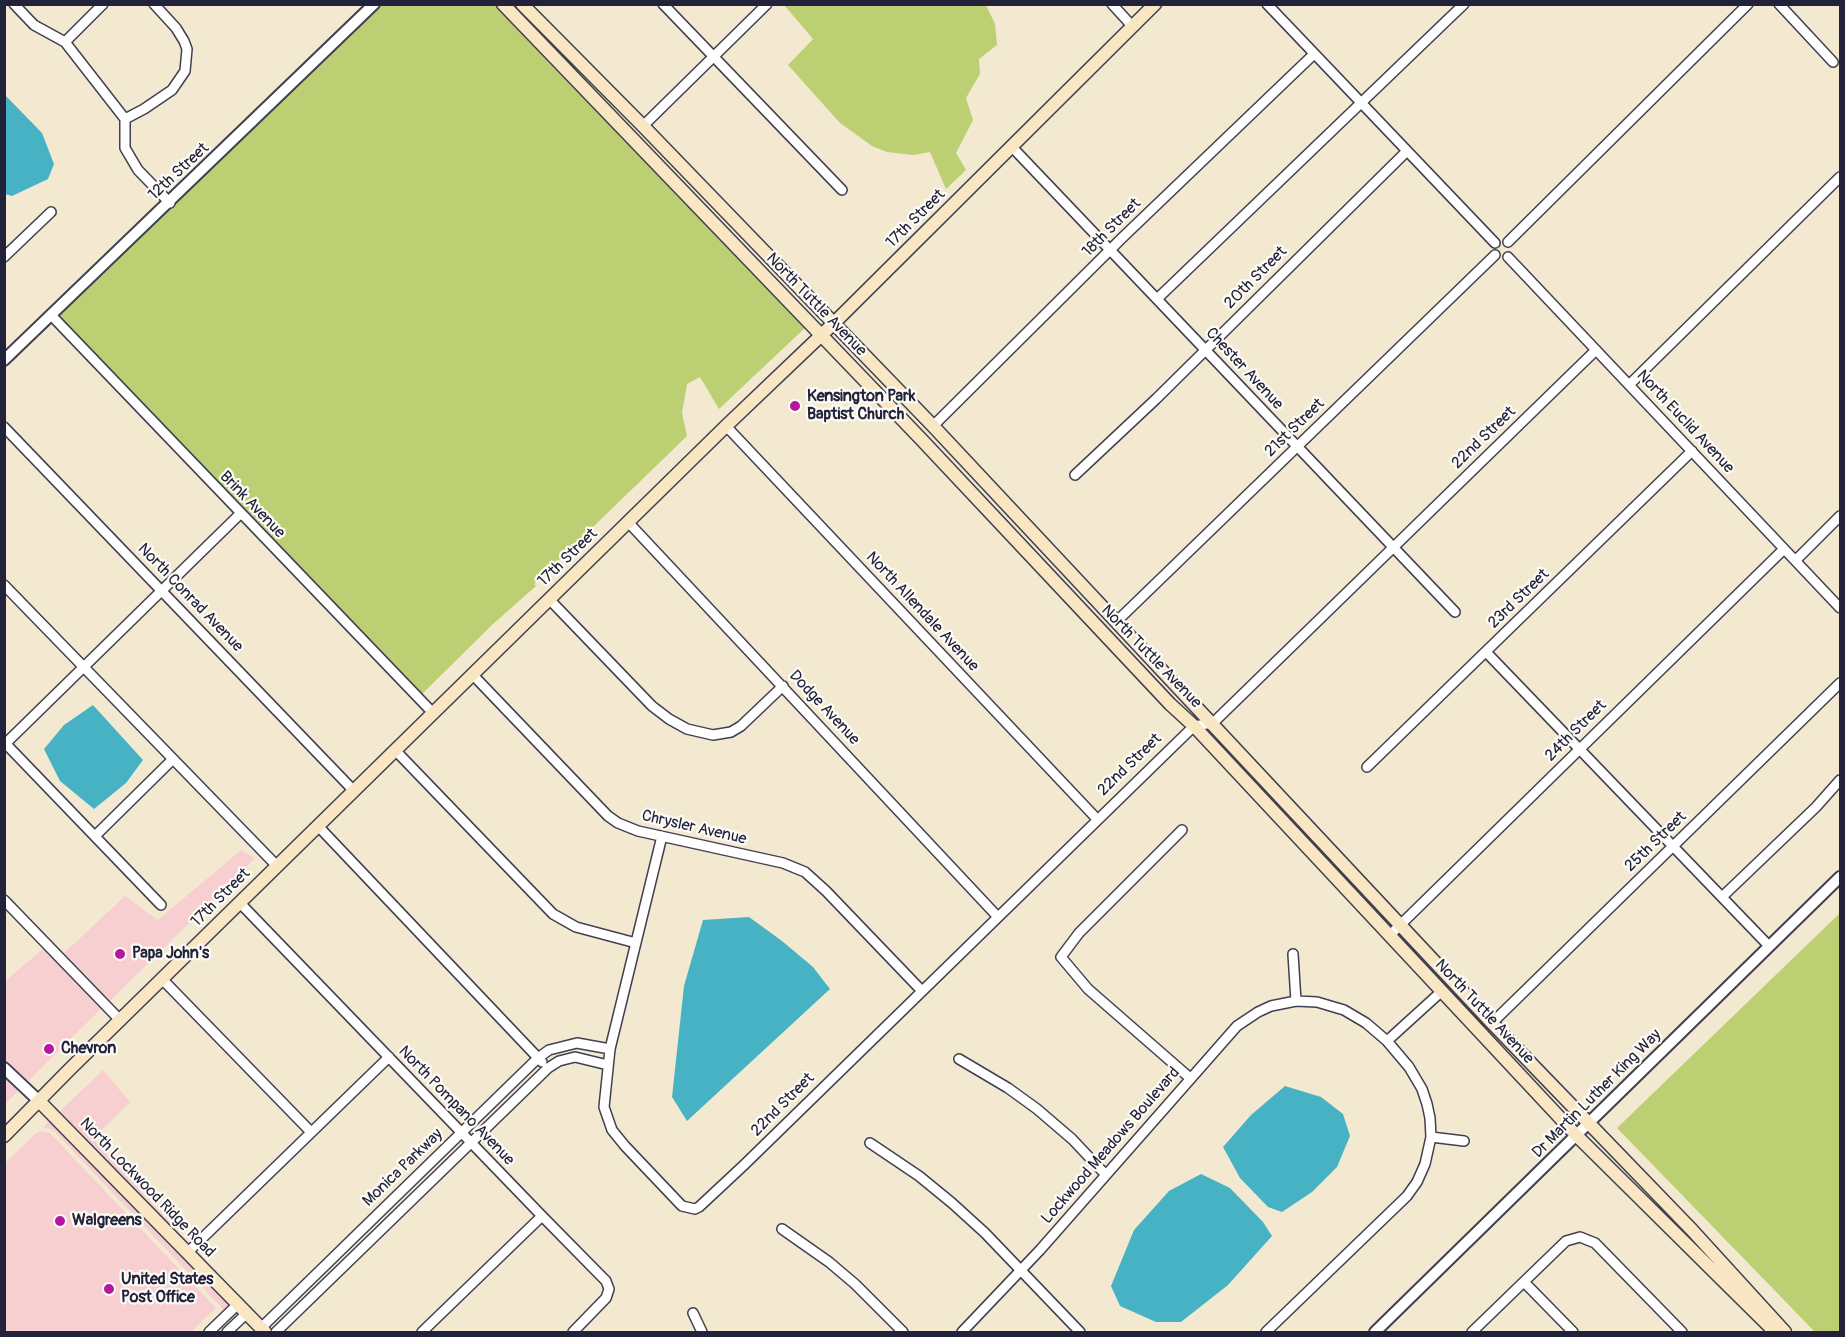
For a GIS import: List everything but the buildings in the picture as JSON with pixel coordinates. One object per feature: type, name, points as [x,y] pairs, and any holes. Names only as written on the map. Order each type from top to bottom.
[{"type":"main road","name":"North Tuttle Avenue","points":[[503,4],[822,335],[1170,704],[1194,726],[1578,1136],[1775,1332]]},
{"type":"main road","name":"North Tuttle Avenue","points":[[522,4],[933,426],[1492,1023],[1692,1230],[1785,1332]]},
{"type":"main road","name":"17th Street","points":[[4,1136],[472,674],[822,335],[1155,4]]},
{"type":"main road","name":"North Lockwood Ridge Road","points":[[39,1101],[263,1330]]},
{"type":"street","points":[[14,4],[34,25],[65,42],[125,119],[125,148],[138,170],[170,203]]},
{"type":"street","points":[[65,42],[103,4]]},
{"type":"street","points":[[125,119],[172,90],[185,71],[187,49],[184,41],[176,28],[154,4]]},
{"type":"street","name":"12th Street","points":[[4,360],[170,203],[374,4]]},
{"type":"street","points":[[663,4],[842,190]]},
{"type":"street","points":[[643,126],[767,4]]},
{"type":"street","points":[[1112,4],[1133,27]]},
{"type":"street","points":[[1267,4],[1495,243],[1495,255],[1508,257],[1508,242]]},
{"type":"street","points":[[1158,299],[1464,4]]},
{"type":"street","points":[[1495,243],[1508,242],[1748,4]]},
{"type":"street","points":[[1779,4],[1833,62]]},
{"type":"street","name":"18th Street","points":[[933,426],[1314,54]]},
{"type":"street","name":"Chester Avenue","points":[[1012,147],[1455,612]]},
{"type":"street","name":"20th Street","points":[[1074,475],[1156,399],[1407,151]]},
{"type":"street","points":[[1630,384],[1840,177]]},
{"type":"street","points":[[4,257],[51,212]]},
{"type":"street","name":"21st Street","points":[[1116,622],[1495,255]]},
{"type":"street","name":"North Euclid Avenue","points":[[1508,257],[1840,608]]},
{"type":"street","name":"Brink Avenue","points":[[51,315],[433,713]]},
{"type":"street","name":"22nd Street","points":[[1213,723],[1596,350]]},
{"type":"street","name":"North Allendale Avenue","points":[[726,426],[1096,819]]},
{"type":"street","name":"North Conrad Avenue","points":[[4,427],[354,791]]},
{"type":"street","name":"23rd Street","points":[[1367,767],[1692,451]]},
{"type":"street","points":[[161,905],[5,743],[85,668],[240,514]]},
{"type":"street","points":[[1796,560],[1840,516]]},
{"type":"street","name":"Dodge Avenue","points":[[628,522],[997,916]]},
{"type":"street","name":"24th Street","points":[[1390,935],[1784,549]]},
{"type":"street","points":[[4,585],[277,866]]},
{"type":"street","points":[[549,599],[652,706],[687,729],[713,735],[731,732],[741,726],[783,686]]},
{"type":"street","points":[[1486,652],[1769,946]]},
{"type":"street","name":"Chrysler Avenue","points":[[472,674],[608,816],[629,828],[783,863],[805,872],[921,990]]},
{"type":"street","name":"25th Street","points":[[1492,1023],[1840,683]]},
{"type":"street","points":[[1194,726],[1213,723]]},
{"type":"street","name":"22nd Street","points":[[608,1065],[604,1100],[612,1130],[682,1206],[689,1209],[699,1207],[1194,726]]},
{"type":"street","points":[[395,750],[553,914],[576,927],[636,943]]},
{"type":"street","points":[[95,836],[173,759]]},
{"type":"street","points":[[1722,897],[1816,807],[1840,780]]},
{"type":"street","points":[[318,826],[548,1068]]},
{"type":"street","points":[[1182,830],[1079,933],[1061,957],[1088,989],[1190,1078]]},
{"type":"street","points":[[608,1065],[662,836]]},
{"type":"street","name":"Dr Martin Luther King Way","points":[[1375,1332],[1578,1136],[1840,877]]},
{"type":"street","points":[[4,900],[120,1020]]},
{"type":"street","name":"North Pompano Avenue","points":[[240,903],[606,1281],[609,1289],[606,1298],[573,1332]]},
{"type":"street","points":[[1266,1332],[1407,1196],[1417,1182],[1425,1164],[1431,1137],[1430,1118],[1422,1089],[1409,1067],[1387,1041],[1366,1023],[1344,1010],[1317,1002],[1296,1001],[1293,954]]},
{"type":"street","points":[[162,979],[311,1132]]},
{"type":"street","points":[[1387,1041],[1442,991]]},
{"type":"street","name":"Lockwood Meadows Boulevard","points":[[962,1332],[1021,1270],[1232,1030],[1244,1020],[1271,1006],[1296,1001]]},
{"type":"street","name":"Monica Parkway","points":[[263,1330],[538,1058],[549,1050],[577,1043],[610,1049]]},
{"type":"street","points":[[187,1254],[388,1057]]},
{"type":"street","name":"Monica Parkway","points":[[276,1332],[548,1068],[559,1061],[575,1057],[608,1065]]},
{"type":"street","points":[[959,1059],[1008,1088],[1037,1109],[1072,1139],[1106,1174]]},
{"type":"street","name":"North Lockwood Ridge Road","points":[[4,1068],[39,1101]]},
{"type":"street","points":[[1431,1137],[1464,1141]]},
{"type":"street","points":[[870,1143],[919,1176],[952,1203],[1080,1332]]},
{"type":"street","points":[[422,1332],[542,1216]]},
{"type":"street","points":[[782,1229],[829,1262],[855,1284],[903,1332]]},
{"type":"street","points":[[1472,1332],[1566,1241],[1580,1237],[1595,1243],[1682,1332]]},
{"type":"street","points":[[1524,1282],[1573,1332]]},
{"type":"street","points":[[209,1332],[237,1305]]},
{"type":"street","points":[[227,1332],[246,1314]]},
{"type":"street","points":[[693,1314],[702,1332]]},
{"type":"shaded area","points":[[241,850],[255,858],[109,1002],[63,954],[125,896],[158,920]]},
{"type":"shaded area","points":[[44,948],[102,1008],[26,1083],[5,1061],[4,982]]},
{"type":"shaded area","points":[[103,1070],[130,1102],[93,1139],[190,1244],[187,1247],[58,1113]]},
{"type":"shaded area","points":[[5,1075],[19,1090],[5,1104]]},
{"type":"shaded area","points":[[51,1119],[230,1304],[224,1310],[53,1130],[43,1127]]},
{"type":"shaded area","points":[[41,1131],[50,1133],[216,1308],[191,1332],[5,1332],[5,1163],[36,1133]]},
{"type":"green space","points":[[496,4],[807,326],[719,409],[700,377],[687,384],[682,413],[687,436],[534,584],[536,586],[493,624],[421,695],[57,316],[382,5]]},
{"type":"green space","points":[[784,5],[986,5],[995,24],[997,45],[979,59],[980,74],[966,98],[973,120],[956,153],[966,170],[946,189],[930,152],[914,155],[887,152],[872,146],[840,123],[788,65],[813,39]]},
{"type":"green space","points":[[1840,913],[1840,1332],[1815,1332],[1617,1128]]},
{"type":"water","points":[[5,95],[42,133],[54,164],[48,179],[12,196],[5,194]]},
{"type":"water","points":[[93,705],[143,760],[126,783],[94,809],[60,781],[44,749],[64,725]]},
{"type":"water","points":[[749,917],[813,967],[830,989],[687,1121],[672,1097],[684,986],[703,920]]},
{"type":"water","points":[[1285,1086],[1321,1097],[1343,1114],[1350,1136],[1337,1167],[1312,1192],[1282,1212],[1268,1207],[1240,1178],[1223,1147],[1251,1115]]},
{"type":"water","points":[[1201,1174],[1230,1188],[1263,1222],[1272,1236],[1228,1285],[1181,1322],[1156,1322],[1120,1306],[1111,1286],[1134,1230],[1169,1191]]},
{"type":"place","name":"Kensington Park Baptist Church","points":[[795,406]]},
{"type":"place","name":"Papa John's","points":[[120,954]]},
{"type":"place","name":"Chevron","points":[[49,1049]]},
{"type":"place","name":"Walgreens","points":[[60,1221]]},
{"type":"place","name":"United States Post Office","points":[[109,1289]]}]
